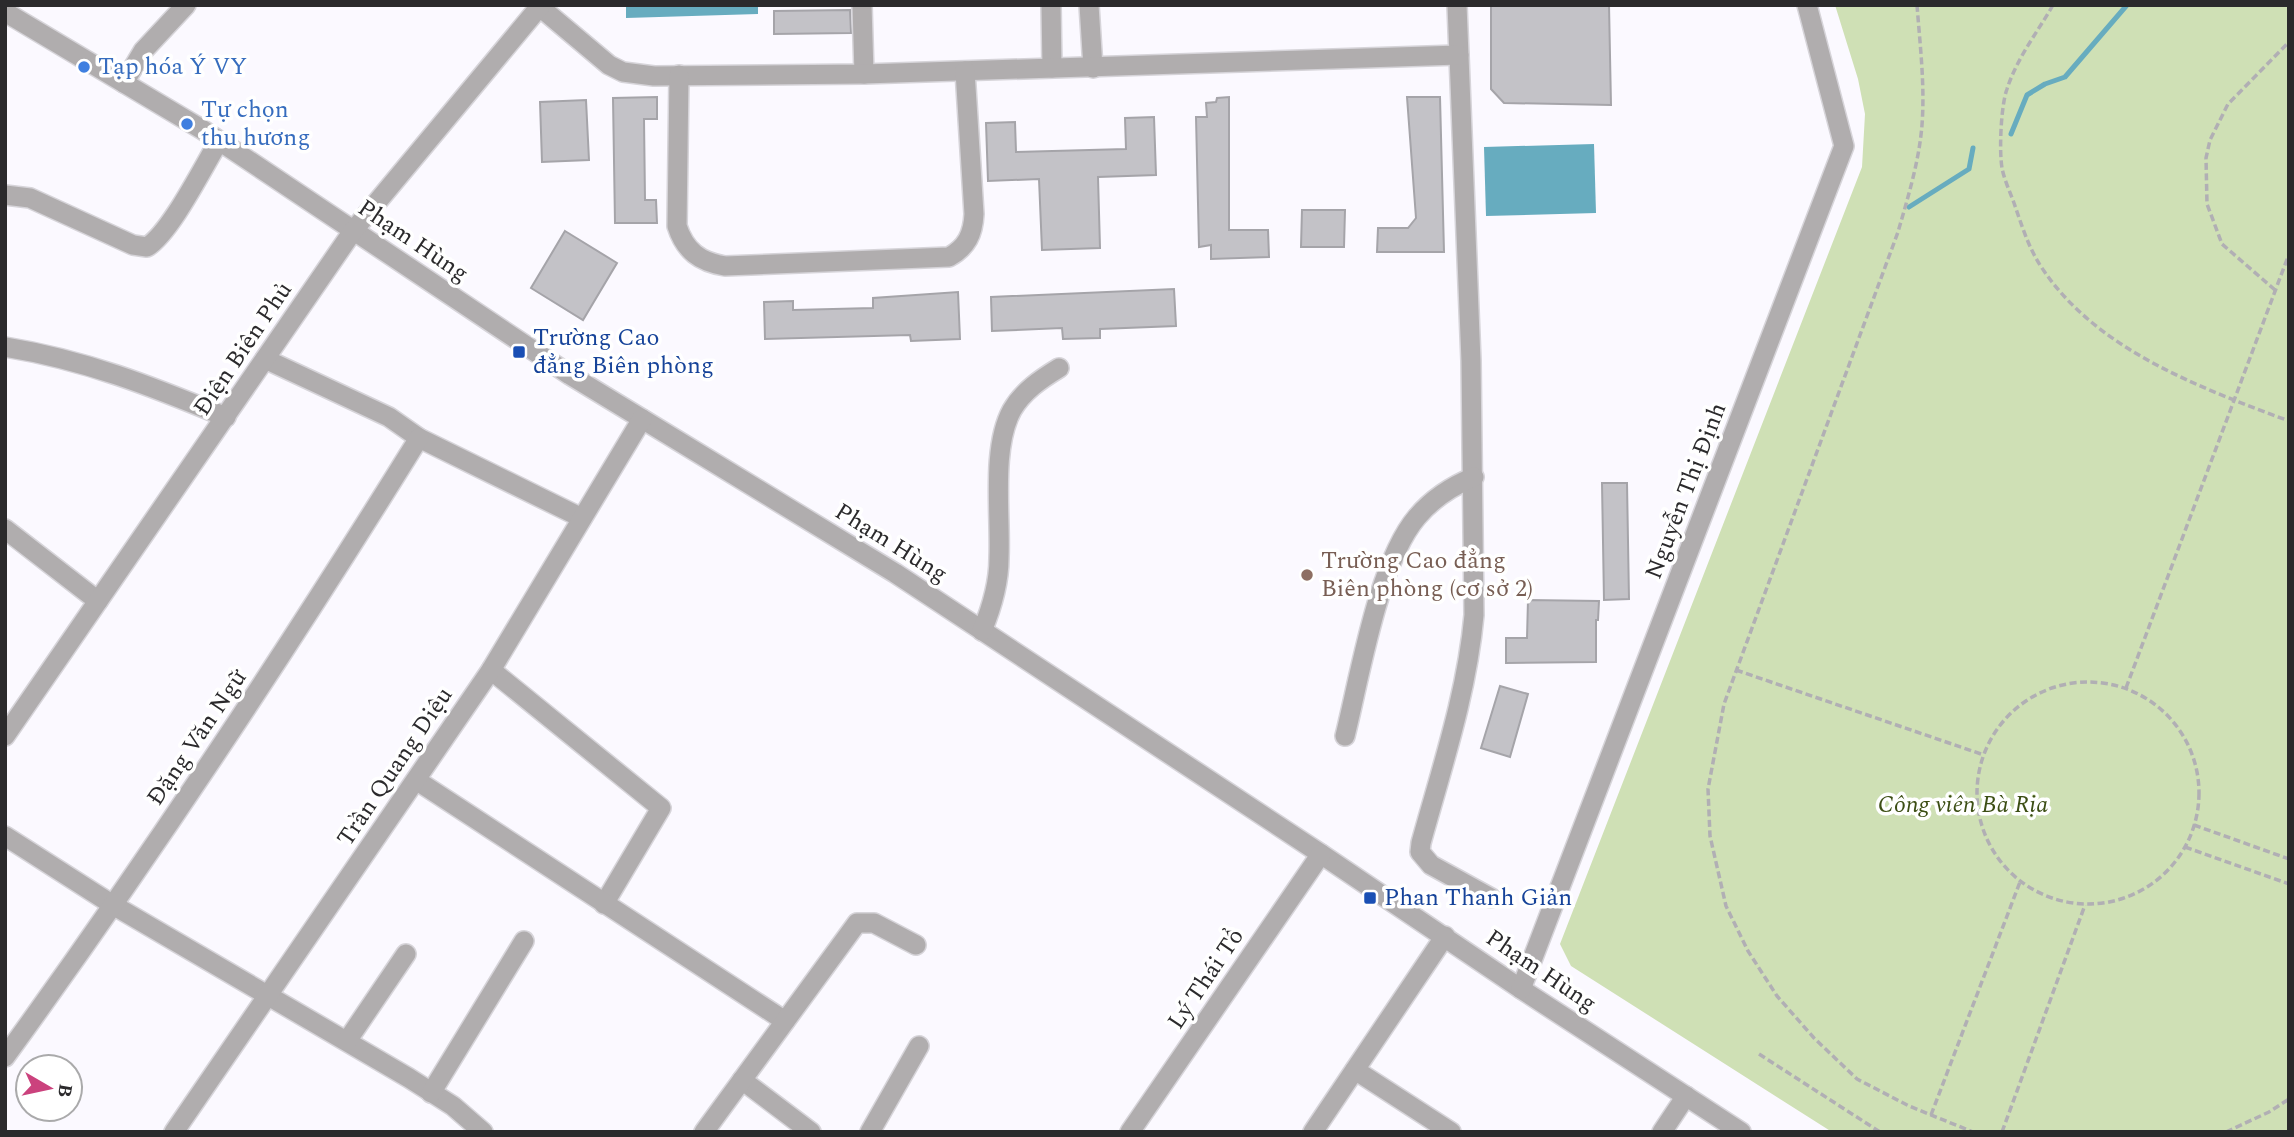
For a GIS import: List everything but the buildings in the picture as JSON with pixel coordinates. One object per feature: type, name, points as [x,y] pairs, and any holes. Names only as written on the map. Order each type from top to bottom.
[{"type":"street","points":[[124,83],[144,51],[186,5]]},
{"type":"street","points":[[862,5],[864,74]]},
{"type":"street","points":[[1051,5],[1052,68]]},
{"type":"street","points":[[1089,5],[1093,68]]},
{"type":"street","points":[[1457,5],[1474,477],[1475,578],[1471,652],[1462,698],[1420,852],[1431,865],[1491,898]]},
{"type":"street","name":"Nguyễn Thị Định","points":[[1521,989],[1844,146],[1807,5]]},
{"type":"street","points":[[540,6],[609,65],[623,72],[654,76],[864,74],[1459,55]]},
{"type":"street","name":"Điện Biên Phủ","points":[[5,736],[353,231],[540,6]]},
{"type":"street","name":"Phạm Hùng","points":[[5,12],[219,141],[570,375],[895,573],[1741,1132]]},
{"type":"street","points":[[679,75],[677,226],[681,239],[690,251],[711,264],[725,266],[949,257],[961,250],[969,239],[974,214],[965,71]]},
{"type":"street","points":[[5,195],[30,198],[133,245],[148,247],[156,242],[167,228],[219,141]]},
{"type":"street","points":[[5,347],[73,360],[115,373],[226,417]]},
{"type":"street","points":[[265,359],[388,417],[419,438],[582,518]]},
{"type":"street","points":[[982,631],[991,609],[999,560],[998,500],[1005,427],[1012,410],[1024,394],[1038,380],[1059,368]]},
{"type":"street","name":"Trần Quang Diệu","points":[[174,1132],[491,670],[642,419]]},
{"type":"street","name":"Đặng Văn Ngữ","points":[[5,1057],[114,905],[237,723],[419,438]]},
{"type":"street","points":[[1345,736],[1374,619],[1397,550],[1408,530],[1427,507],[1447,490],[1474,477]]},
{"type":"street","points":[[5,529],[98,601]]},
{"type":"street","points":[[491,670],[661,808],[604,904]]},
{"type":"street","points":[[416,780],[785,1021]]},
{"type":"street","points":[[5,836],[114,905],[453,1106],[483,1132]]},
{"type":"street","name":"Lý Thái Tổ","points":[[1130,1132],[1321,854]]},
{"type":"street","points":[[704,1132],[857,923],[874,923],[916,945]]},
{"type":"street","points":[[1313,1132],[1445,936]]},
{"type":"street","points":[[431,1093],[524,941]]},
{"type":"street","points":[[347,1041],[406,954]]},
{"type":"street","points":[[870,1132],[919,1046]]},
{"type":"street","points":[[1355,1070],[1451,1132]]},
{"type":"street","points":[[742,1080],[811,1132]]},
{"type":"street","points":[[1662,1132],[1686,1096]]},
{"type":"path","points":[[1917,5],[1923,105],[1914,176],[1898,232],[1724,704],[1708,789],[1710,836],[1726,906],[1748,951],[1777,996],[1814,1038],[1857,1079],[1909,1106],[1971,1131]]},
{"type":"path","points":[[2053,5],[2020,58],[2006,90],[2002,113],[2002,168],[2025,236],[2043,270],[2074,307],[2133,353],[2235,401],[2289,421]]},
{"type":"path","points":[[2275,290],[2222,244],[2207,204],[2206,158],[2210,139],[2228,104],[2289,42]]},
{"type":"path","points":[[2126,688],[2289,254]]},
{"type":"path","points":[[1736,670],[1984,755]]},
{"type":"path","points":[[2074,683],[2100,683],[2126,688],[2161,710],[2187,743],[2197,775],[2198,808],[2194,825],[2185,847],[2164,874],[2136,894],[2102,904],[2085,905],[2051,898],[2021,881],[1997,856],[1982,824],[1978,790],[1984,755],[2001,725],[2026,701],[2041,692],[2074,683]]},
{"type":"path","points":[[2194,825],[2289,859]]},
{"type":"path","points":[[2185,847],[2289,884]]},
{"type":"path","points":[[1931,1115],[2021,881]]},
{"type":"path","points":[[2002,1132],[2085,905]]},
{"type":"path","points":[[1759,1054],[1880,1132]]},
{"type":"path","points":[[2226,1132],[2269,1112],[2289,1099]]},
{"type":"green space","name":"Công viên Bà Rịa","points":[[1835,5],[2289,5],[2289,1132],[1832,1132],[1571,966],[1560,944],[1862,167],[1865,114],[1858,79]]},
{"type":"water","points":[[626,5],[758,5],[758,14],[626,18]]},
{"type":"water","points":[[1594,144],[1596,213],[1486,216],[1484,147]]},
{"type":"waterway","points":[[2011,134],[2027,95],[2045,84],[2065,77],[2127,5]]},
{"type":"waterway","points":[[1909,207],[1969,169],[1973,148]]},
{"type":"place","name":"Tạp hóa Ý VY","points":[[84,67]]},
{"type":"place","name":"Tự chọn thu hương","points":[[187,124]]},
{"type":"place","name":"Trường Cao đẳng Biên phòng","points":[[519,352]]},
{"type":"place","name":"Trường Cao đẳng Biên phòng (cơ sở 2)","points":[[1307,575]]},
{"type":"place","name":"Phan Thanh Giản","points":[[1370,898]]}]
